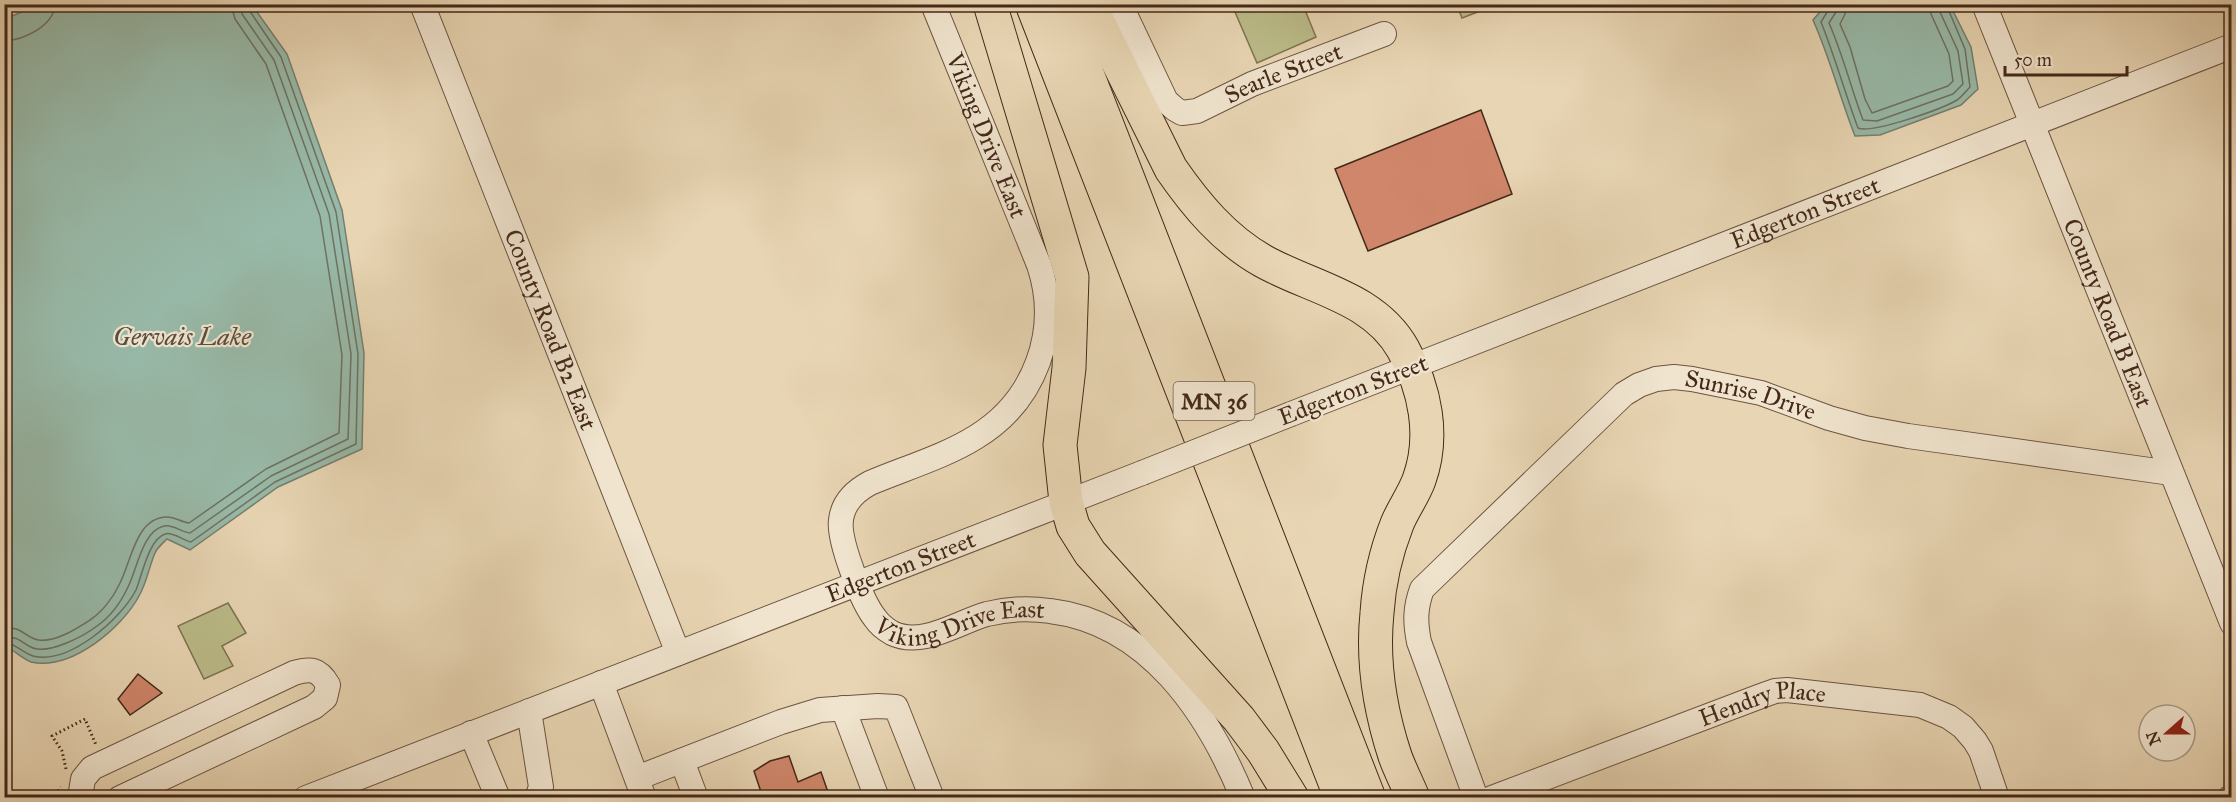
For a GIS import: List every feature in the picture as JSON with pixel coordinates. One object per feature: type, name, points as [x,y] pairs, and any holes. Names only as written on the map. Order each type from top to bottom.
[{"type":"highway","points":[[990,4],[1072,277],[1069,368],[1060,445],[1066,502],[1073,526],[1090,554],[1239,719],[1263,751],[1292,798]]},
{"type":"highway","name":"MN 36","points":[[1032,4],[1341,798]]},
{"type":"highway","name":"MN 36","points":[[1060,4],[1369,798]]},
{"type":"highway","points":[[1089,4],[1171,169],[1210,220],[1237,244],[1262,260],[1359,305],[1374,315],[1391,331],[1411,367],[1425,406],[1426,453],[1414,494],[1392,538],[1382,578],[1375,648],[1384,718],[1395,758],[1413,798]]},
{"type":"street","name":"County Road B2 East","points":[[422,4],[678,653]]},
{"type":"street","name":"Viking Drive East","points":[[933,4],[1039,266],[1047,300],[1044,347],[1031,380],[1011,409],[994,425],[953,448],[858,489],[850,498],[841,519],[840,531],[857,582],[874,618],[882,626],[903,637],[927,636],[990,613],[1037,609],[1085,618],[1121,634],[1141,648],[1182,689],[1221,751],[1243,798]]},
{"type":"street","name":"Searle Street","points":[[1120,4],[1166,100],[1182,113],[1197,111],[1252,84],[1384,34]]},
{"type":"street","name":"County Road B East","points":[[1984,4],[2171,473],[2222,573],[2232,624]]},
{"type":"street","name":"Edgerton Street","points":[[306,798],[2232,46]]},
{"type":"street","name":"Sunrise Drive","points":[[1476,798],[1419,642],[1414,621],[1416,603],[1422,589],[1431,578],[1624,394],[1639,385],[1656,379],[1674,377],[1692,379],[1761,393],[1829,418],[1865,428],[2171,473]]},
{"type":"street","points":[[80,798],[83,779],[92,768],[294,673],[307,669],[314,670],[322,675],[328,685],[325,698],[314,707],[120,798]]},
{"type":"street","points":[[601,683],[640,788],[682,761],[781,722],[820,710],[878,706],[896,707],[932,798]]},
{"type":"street","name":"Hendry Place","points":[[1492,798],[1769,693],[1787,690],[1920,705],[1949,717],[1963,727],[1975,741],[1997,798]]},
{"type":"street","points":[[843,708],[877,798]]},
{"type":"street","points":[[529,711],[541,787],[537,798]]},
{"type":"street","points":[[471,733],[498,798]]},
{"type":"street","points":[[682,761],[696,798]]},
{"type":"path","points":[[66,770],[62,751],[52,736],[85,719],[104,763]]},
{"type":"path","points":[[53,798],[63,780]]},
{"type":"green space","points":[[1232,5],[1303,5],[1316,37],[1257,63]]},
{"type":"green space","points":[[1457,5],[1496,5],[1462,18]]},
{"type":"green space","points":[[228,603],[246,633],[222,646],[233,666],[204,679],[178,626]]},
{"type":"water","name":"Gervais Lake","points":[[38,5],[252,5],[287,54],[342,210],[364,353],[362,449],[278,487],[190,550],[167,539],[155,553],[139,596],[121,621],[94,644],[78,654],[46,663],[31,662],[12,650],[4,659],[5,19]]},
{"type":"water","points":[[1826,5],[1950,5],[1971,47],[1978,89],[1961,105],[1880,135],[1855,136],[1813,20]]},
{"type":"building","points":[[1481,110],[1512,194],[1368,251],[1335,169]]},
{"type":"building","points":[[138,674],[162,693],[130,715],[118,699]]},
{"type":"building","points":[[789,756],[798,782],[821,772],[830,798],[763,798],[754,771],[770,761]]}]
